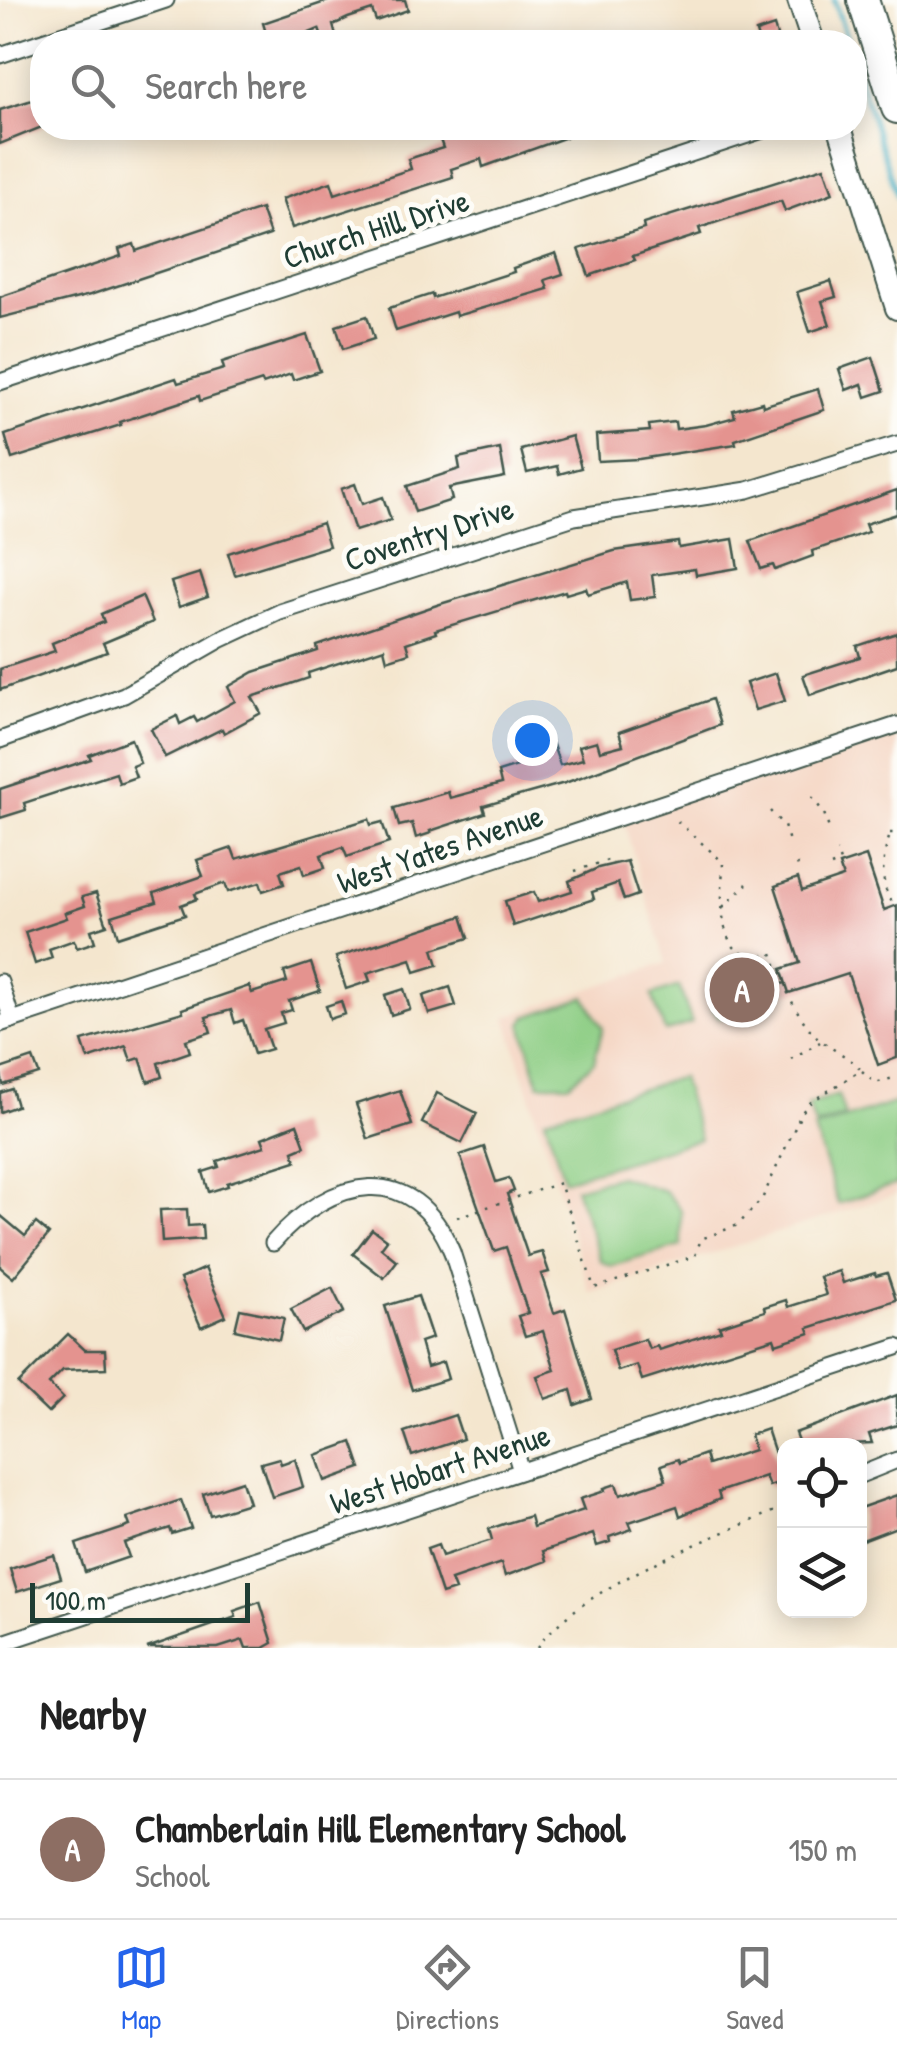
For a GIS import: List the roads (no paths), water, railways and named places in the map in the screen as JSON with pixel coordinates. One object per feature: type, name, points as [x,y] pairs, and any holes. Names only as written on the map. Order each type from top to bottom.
[{"type":"highway","points":[[863,0],[897,108]]},
{"type":"street","points":[[75,30],[166,0]]},
{"type":"street","points":[[799,0],[808,30]]},
{"type":"street","points":[[0,55],[30,45]]},
{"type":"street","name":"Church Hill Drive","points":[[0,382],[733,140]]},
{"type":"street","points":[[844,140],[897,308]]},
{"type":"street","name":"Coventry Drive","points":[[0,740],[114,699],[249,625],[316,600],[574,517],[748,490],[897,444]]},
{"type":"street","name":"West Yates Avenue","points":[[6,1022],[897,726]]},
{"type":"street","points":[[0,982],[6,1022]]},
{"type":"street","points":[[273,1244],[312,1207],[360,1188],[393,1191],[423,1206],[438,1222],[452,1252],[521,1471]]},
{"type":"street","name":"West Hobart Avenue","points":[[0,1644],[897,1347]]},
{"type":"street","points":[[867,1472],[897,1460]]},
{"type":"waterway","points":[[834,0],[844,30]]},
{"type":"waterway","points":[[867,103],[897,196]]},
{"type":"place","name":"Chamberlain Hill Elementary School","points":[[742,990]]}]
